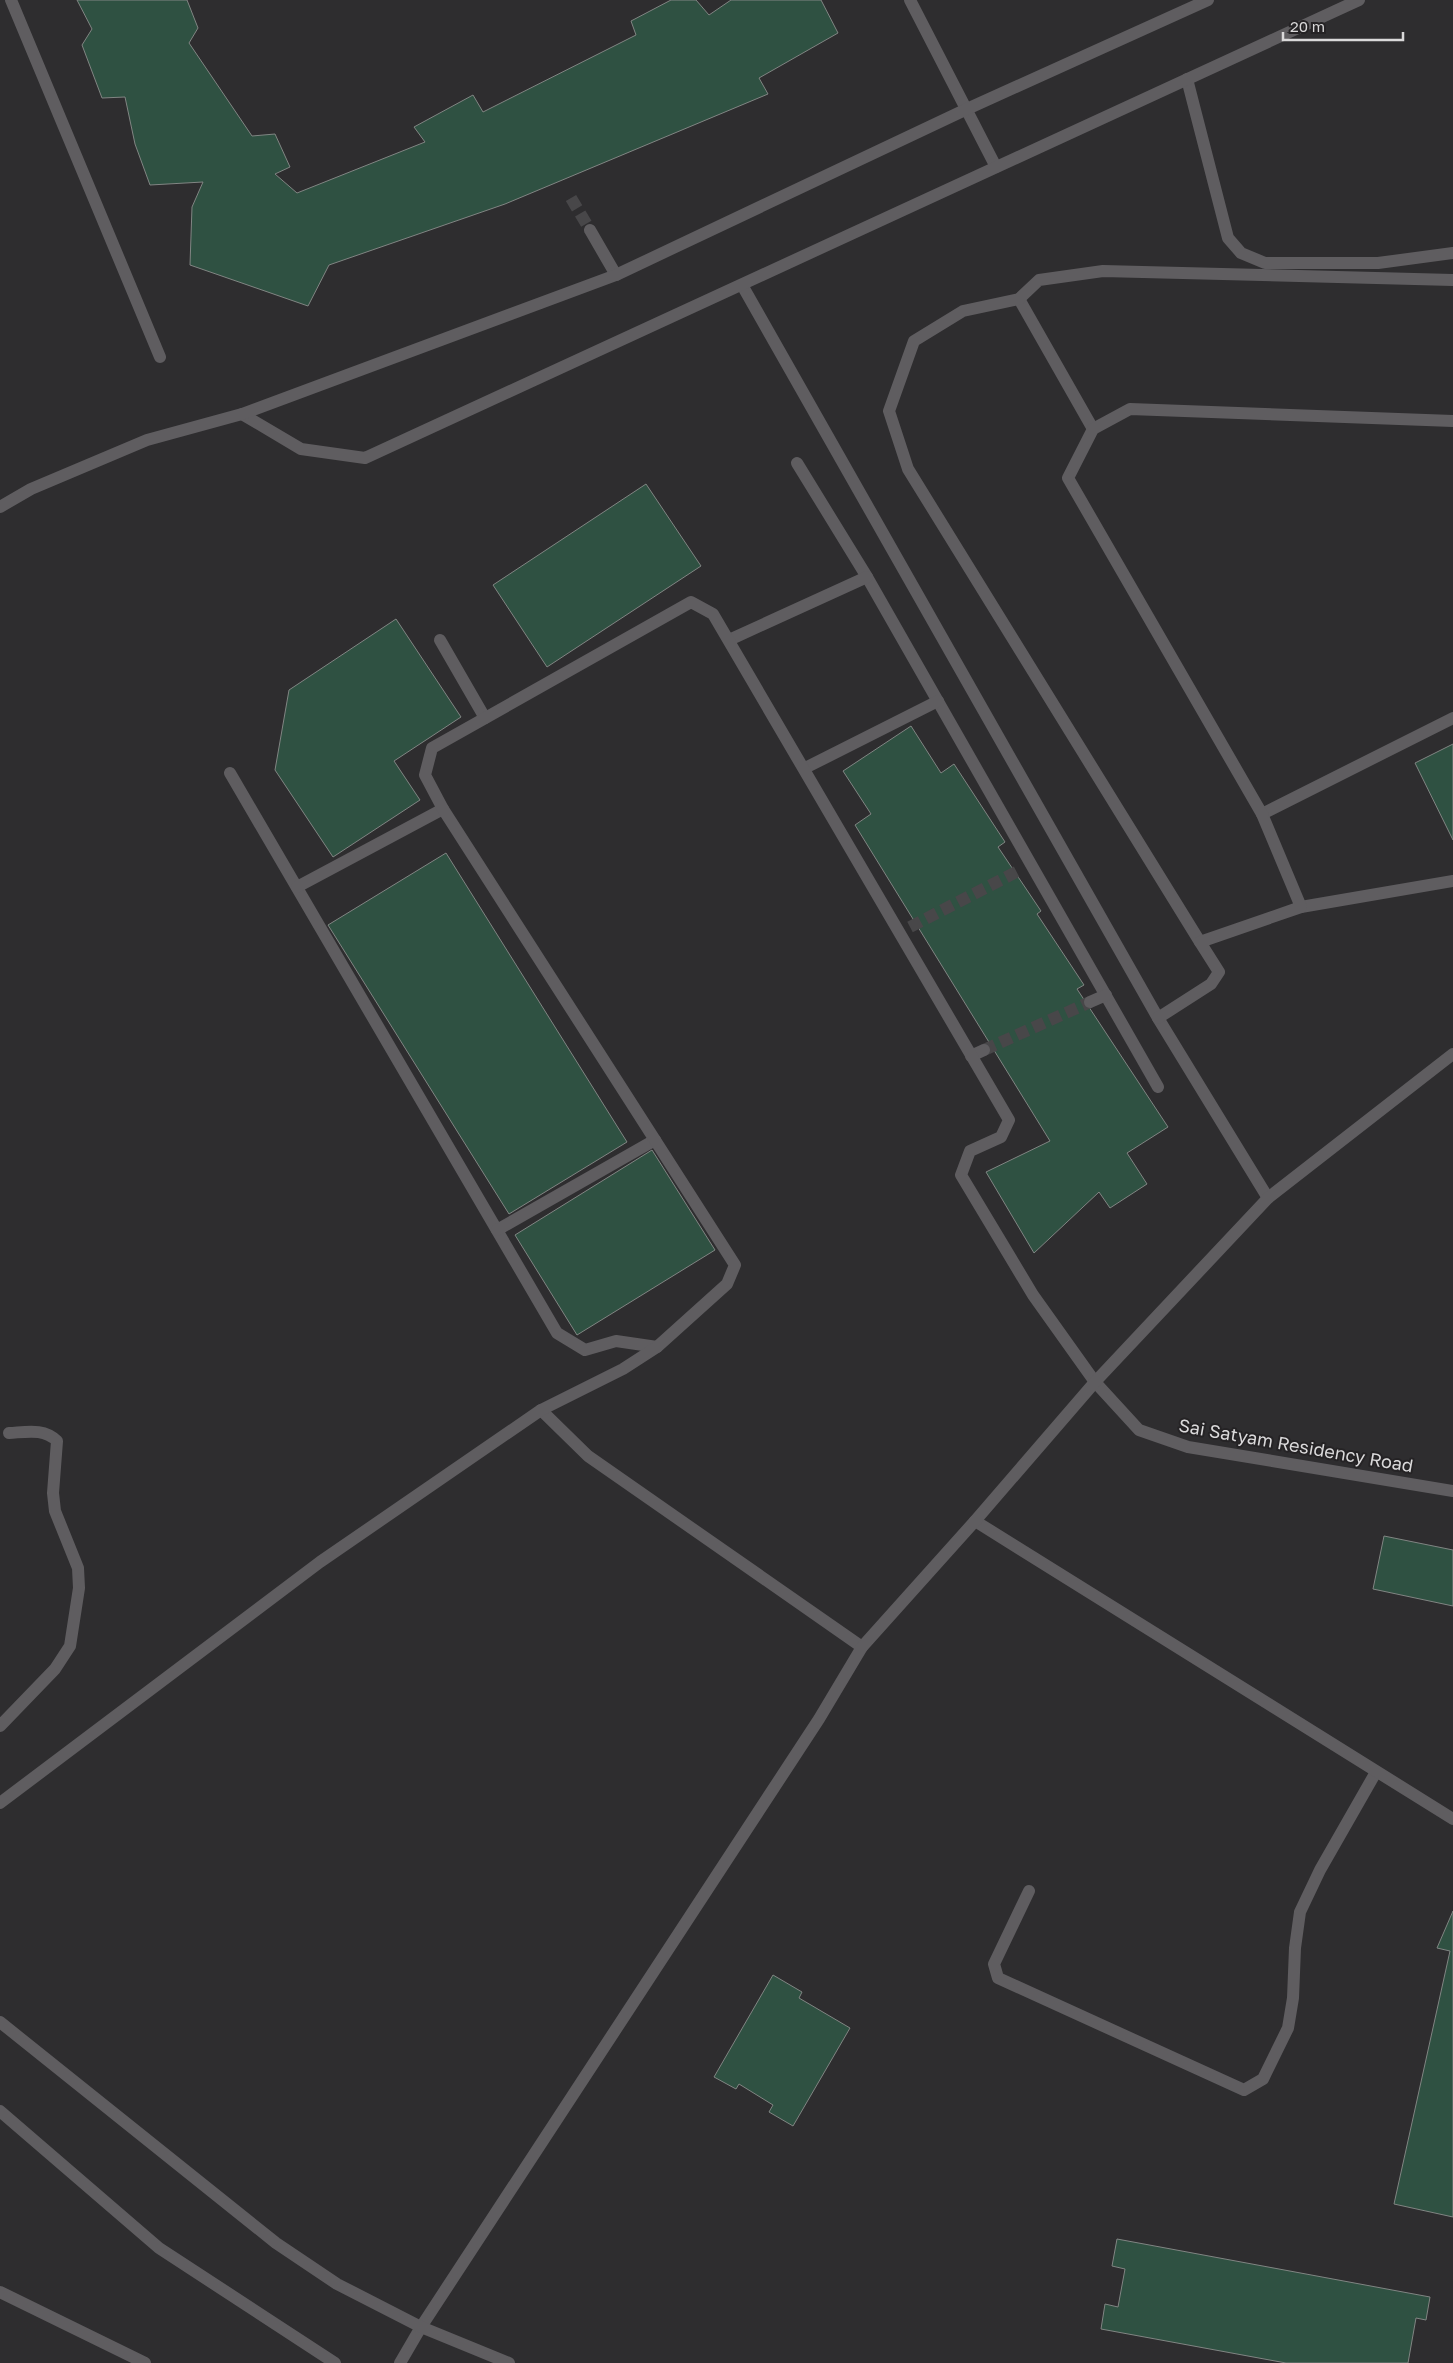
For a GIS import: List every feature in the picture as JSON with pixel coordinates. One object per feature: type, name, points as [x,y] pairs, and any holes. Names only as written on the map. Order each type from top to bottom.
[{"type":"street","points":[[11,0],[160,357]]},
{"type":"street","points":[[910,0],[996,167]]},
{"type":"street","points":[[0,507],[30,489],[147,440],[242,414],[616,275],[967,110],[1208,0]]},
{"type":"street","points":[[242,414],[301,449],[366,458],[1358,0]]},
{"type":"street","points":[[1187,79],[1228,238],[1241,253],[1266,263],[1378,262],[1453,253]]},
{"type":"street","points":[[590,230],[616,275]]},
{"type":"street","points":[[1158,1018],[1211,984],[1219,972],[908,469],[889,411],[914,341],[963,311],[1019,299],[1039,280],[1102,271],[1453,280]]},
{"type":"street","points":[[742,285],[1158,1018],[1268,1198]]},
{"type":"street","points":[[1019,299],[1093,429]]},
{"type":"street","points":[[1301,906],[1262,814],[1068,478],[1093,429],[1130,409],[1453,421]]},
{"type":"street","points":[[797,463],[867,577],[938,701],[1026,868],[1106,995],[1158,1087]]},
{"type":"street","points":[[729,640],[867,577]]},
{"type":"street","points":[[0,1803],[320,1562],[541,1410],[623,1369],[658,1347],[727,1284],[735,1265],[444,809],[425,775],[432,748],[690,602],[713,614],[904,929],[971,1056],[984,1050]]},
{"type":"street","points":[[440,640],[485,718]]},
{"type":"street","points":[[805,768],[938,701]]},
{"type":"street","points":[[1262,814],[1453,718]]},
{"type":"street","points":[[230,774],[557,1333],[586,1350],[616,1341],[658,1347]]},
{"type":"street","points":[[297,887],[444,809]]},
{"type":"street","points":[[1200,942],[1301,906],[1453,881]]},
{"type":"street","points":[[1090,1002],[1106,995]]},
{"type":"street","points":[[400,2363],[421,2327],[814,1727],[862,1647],[975,1521],[1095,1382],[1268,1198],[1453,1054]]},
{"type":"street","name":"Sai Satyam Residency Road","points":[[971,1056],[1009,1120],[1001,1137],[970,1151],[961,1174],[1033,1295],[1095,1382],[1139,1430],[1188,1447],[1453,1491]]},
{"type":"street","points":[[497,1230],[655,1140]]},
{"type":"street","points":[[541,1410],[588,1456],[862,1647]]},
{"type":"street","points":[[0,1726],[55,1670],[70,1646],[79,1588],[78,1568],[55,1511],[53,1493],[57,1441],[50,1434],[39,1431],[9,1433]]},
{"type":"street","points":[[975,1521],[1453,1819]]},
{"type":"street","points":[[1029,1891],[994,1964],[998,1978],[1244,2090],[1263,2079],[1288,2028],[1293,1998],[1295,1948],[1300,1912],[1320,1870],[1376,1772]]},
{"type":"street","points":[[0,2022],[276,2243],[337,2284],[421,2327],[509,2363]]},
{"type":"street","points":[[0,2111],[159,2248],[335,2363]]},
{"type":"street","points":[[0,2292],[145,2363]]},
{"type":"building","points":[[77,0],[187,0],[198,28],[189,43],[252,136],[275,134],[290,167],[275,174],[297,193],[425,142],[414,127],[473,95],[483,112],[636,35],[631,21],[671,0],[696,0],[709,15],[731,0],[821,0],[838,33],[759,78],[768,94],[505,204],[329,265],[308,306],[190,265],[192,207],[203,182],[150,185],[135,144],[125,97],[102,98],[82,45],[92,29]]},
{"type":"building","points":[[646,484],[701,566],[547,667],[493,585]]},
{"type":"building","points":[[396,619],[461,717],[394,761],[420,800],[333,857],[275,770],[289,690]]},
{"type":"building","points":[[911,726],[941,773],[954,764],[1005,842],[998,847],[1041,911],[1037,914],[1084,985],[1077,989],[1168,1127],[1127,1153],[1147,1184],[1110,1208],[1099,1192],[1034,1253],[986,1172],[1050,1141],[855,825],[871,814],[843,771]]},
{"type":"building","points":[[1453,744],[1453,840],[1415,763]]},
{"type":"building","points":[[446,853],[627,1142],[509,1214],[328,925]]},
{"type":"building","points":[[652,1150],[715,1250],[577,1335],[515,1235]]},
{"type":"building","points":[[1384,1536],[1453,1550],[1453,1606],[1373,1589]]},
{"type":"building","points":[[1453,1911],[1453,2217],[1394,2204],[1450,1951],[1437,1948]]},
{"type":"building","points":[[773,1975],[802,1992],[799,1998],[850,2028],[793,2126],[769,2112],[773,2105],[739,2084],[736,2089],[714,2077]]},
{"type":"building","points":[[1117,2239],[1430,2297],[1426,2320],[1416,2318],[1408,2363],[1286,2363],[1101,2329],[1105,2304],[1118,2307],[1125,2269],[1112,2266]]},
{"type":"tunnel","points":[[571,198],[590,230]]},
{"type":"tunnel","points":[[910,927],[1020,870]]},
{"type":"tunnel","points":[[984,1050],[1090,1002]]}]
